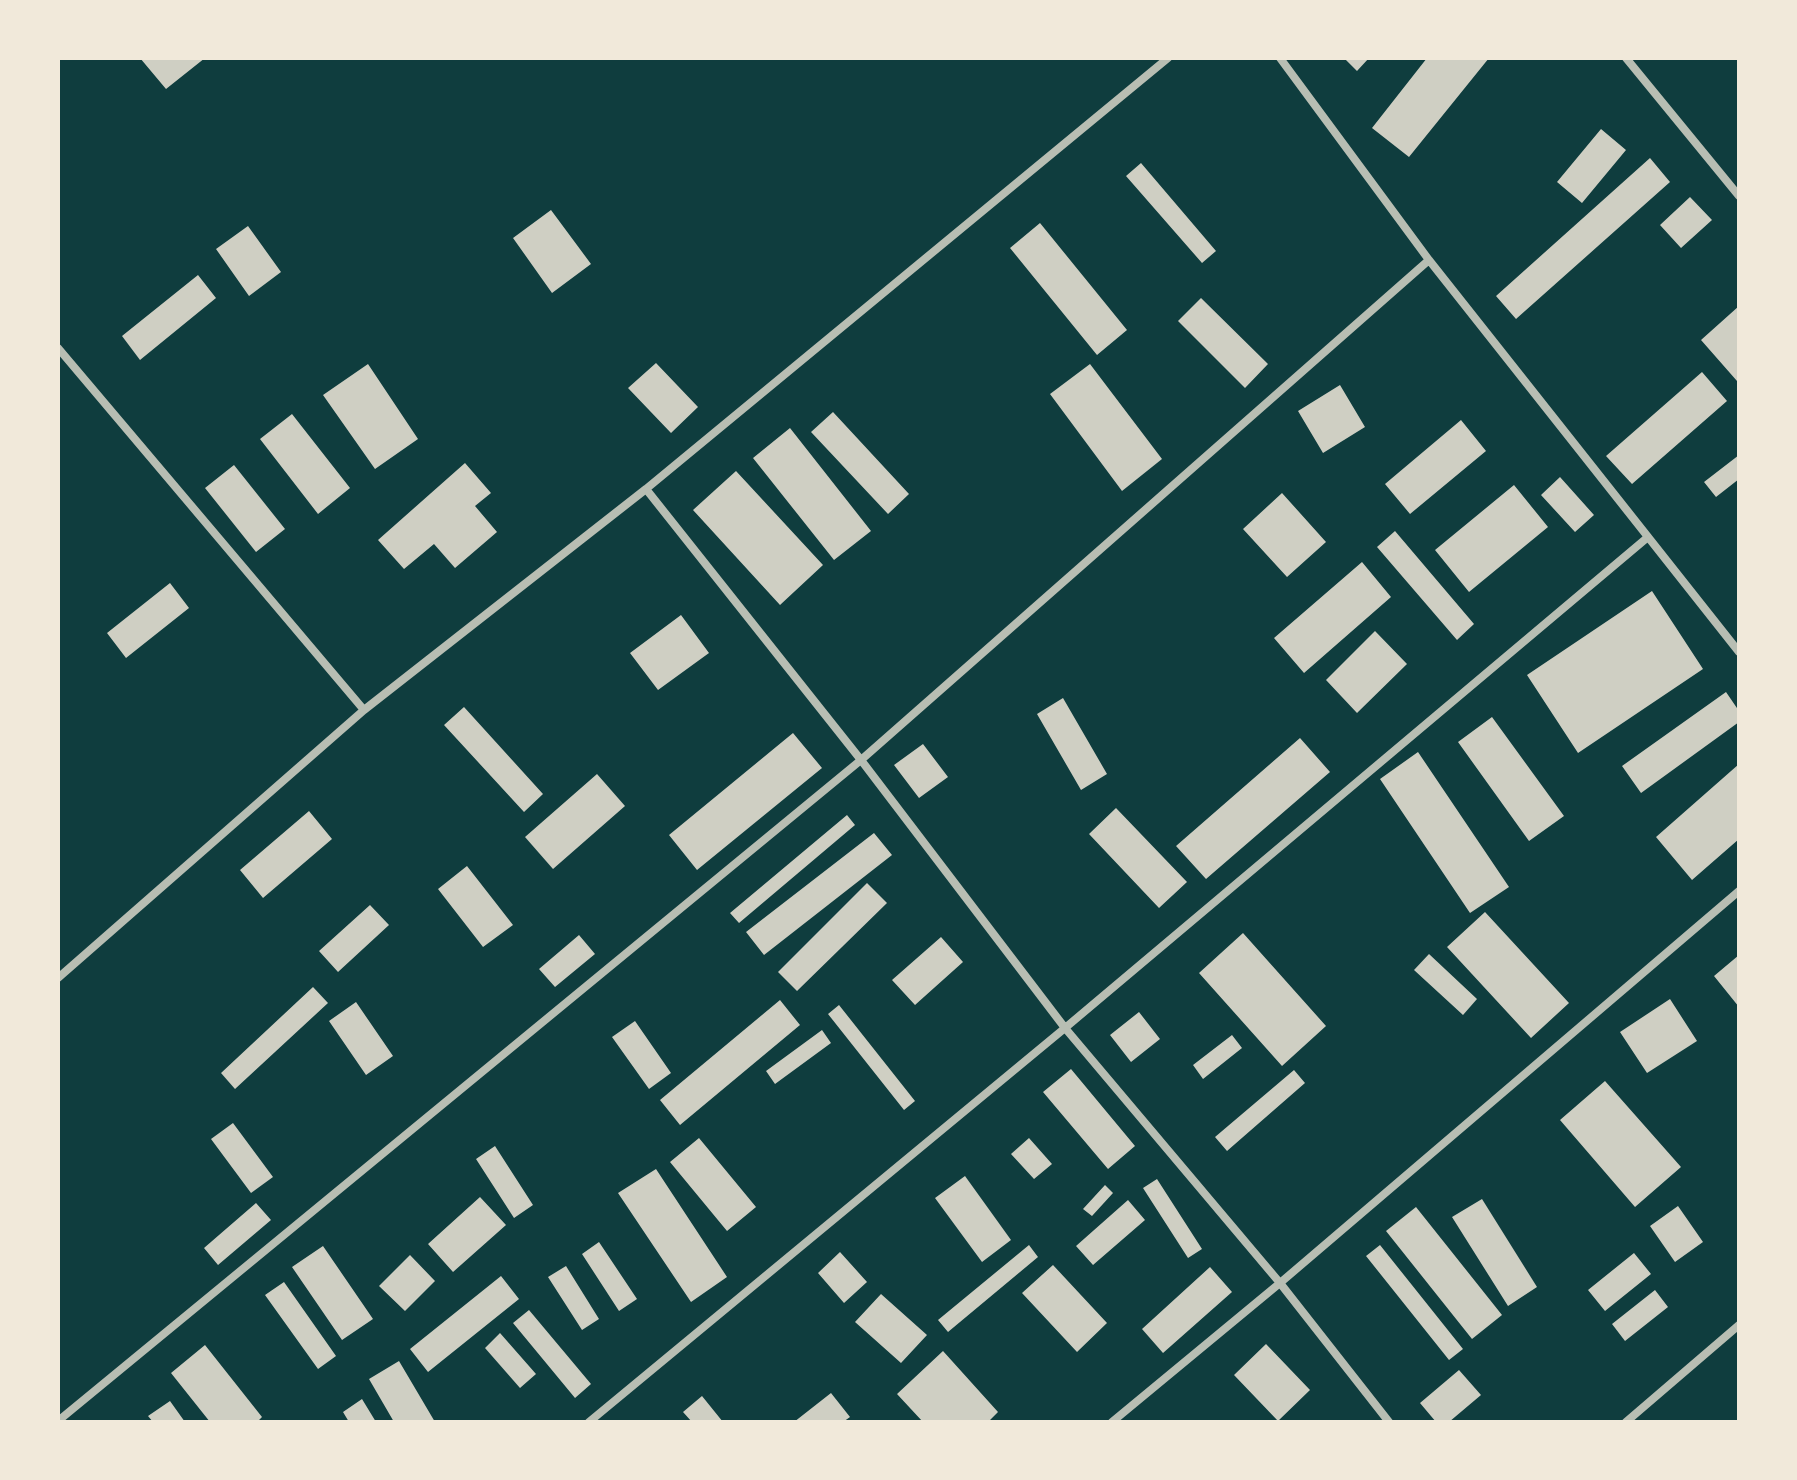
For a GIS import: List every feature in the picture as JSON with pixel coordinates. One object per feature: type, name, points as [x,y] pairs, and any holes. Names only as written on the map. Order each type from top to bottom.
[{"type":"street","points":[[58,978],[364,710],[646,489],[1168,58]]},
{"type":"street","points":[[1280,58],[1429,260],[1739,652]]},
{"type":"street","points":[[1626,58],[1739,196]]},
{"type":"street","points":[[58,1421],[861,760],[1429,260]]},
{"type":"street","points":[[58,348],[364,710]]},
{"type":"street","points":[[646,489],[861,760],[1065,1028],[1280,1283],[1389,1422]]},
{"type":"street","points":[[589,1422],[1065,1028],[1648,537]]},
{"type":"street","points":[[1112,1422],[1280,1283],[1739,891]]},
{"type":"street","points":[[1626,1422],[1739,1325]]},
{"type":"building","points":[[140,58],[205,58],[166,89]]},
{"type":"building","points":[[1344,58],[1369,58],[1357,71]]},
{"type":"building","points":[[1427,58],[1489,58],[1409,157],[1372,128]]},
{"type":"building","points":[[1601,129],[1626,150],[1582,203],[1557,182]]},
{"type":"building","points":[[1650,158],[1670,182],[1516,319],[1496,296]]},
{"type":"building","points":[[1141,163],[1216,251],[1202,263],[1126,176]]},
{"type":"building","points":[[1690,197],[1712,220],[1681,248],[1660,225]]},
{"type":"building","points":[[551,210],[591,264],[552,293],[513,238]]},
{"type":"building","points":[[1040,223],[1127,330],[1097,355],[1010,248]]},
{"type":"building","points":[[248,226],[281,272],[249,296],[216,249]]},
{"type":"building","points":[[198,275],[216,298],[140,360],[122,336]]},
{"type":"building","points":[[1201,298],[1268,364],[1245,388],[1178,321]]},
{"type":"building","points":[[1739,306],[1739,379],[1737,381],[1701,340]]},
{"type":"building","points":[[656,363],[698,407],[671,433],[628,388]]},
{"type":"building","points":[[368,364],[418,439],[375,469],[323,395]]},
{"type":"building","points":[[1090,364],[1162,459],[1122,491],[1050,394]]},
{"type":"building","points":[[1702,372],[1727,401],[1632,484],[1606,456]]},
{"type":"building","points":[[1340,385],[1365,427],[1323,453],[1298,411]]},
{"type":"building","points":[[833,412],[909,494],[888,514],[811,432]]},
{"type":"building","points":[[292,414],[350,488],[318,514],[260,439]]},
{"type":"building","points":[[1461,420],[1486,451],[1410,514],[1385,484]]},
{"type":"building","points":[[790,428],[871,531],[834,560],[753,458]]},
{"type":"building","points":[[1739,455],[1739,479],[1716,497],[1704,482]]},
{"type":"building","points":[[465,463],[491,493],[475,506],[497,532],[455,568],[434,544],[404,569],[378,540]]},
{"type":"building","points":[[234,465],[285,529],[256,552],[205,488]]},
{"type":"building","points":[[736,471],[823,565],[780,605],[693,510]]},
{"type":"building","points":[[1560,477],[1594,515],[1575,532],[1541,495]]},
{"type":"building","points":[[1514,485],[1548,527],[1469,592],[1435,550]]},
{"type":"building","points":[[1282,493],[1326,542],[1287,577],[1243,529]]},
{"type":"building","points":[[1395,531],[1474,624],[1457,640],[1377,547]]},
{"type":"building","points":[[1362,562],[1391,597],[1304,673],[1274,638]]},
{"type":"building","points":[[170,583],[189,608],[126,658],[107,633]]},
{"type":"building","points":[[1652,591],[1703,669],[1578,753],[1527,675]]},
{"type":"building","points":[[681,615],[709,653],[658,690],[630,653]]},
{"type":"building","points":[[1375,631],[1407,664],[1357,713],[1326,680]]},
{"type":"building","points":[[1726,692],[1739,711],[1739,722],[1641,793],[1622,766]]},
{"type":"building","points":[[1063,698],[1107,774],[1081,790],[1037,714]]},
{"type":"building","points":[[464,707],[543,794],[524,812],[444,725]]},
{"type":"building","points":[[1492,717],[1564,816],[1529,841],[1458,742]]},
{"type":"building","points":[[793,733],[822,768],[697,870],[669,835]]},
{"type":"building","points":[[1300,738],[1330,772],[1206,879],[1176,846]]},
{"type":"building","points":[[923,744],[948,777],[919,798],[894,765]]},
{"type":"building","points":[[1418,752],[1509,887],[1470,913],[1380,779]]},
{"type":"building","points":[[1739,764],[1739,839],[1692,880],[1656,837]]},
{"type":"building","points":[[597,774],[625,806],[553,869],[525,837]]},
{"type":"building","points":[[1116,808],[1187,882],[1159,908],[1089,834]]},
{"type":"building","points":[[309,811],[332,839],[263,898],[240,870]]},
{"type":"building","points":[[847,815],[855,825],[739,923],[730,913]]},
{"type":"building","points":[[874,833],[892,855],[764,955],[746,932]]},
{"type":"building","points":[[467,866],[513,925],[483,947],[438,889]]},
{"type":"building","points":[[867,883],[887,903],[797,991],[778,972]]},
{"type":"building","points":[[370,905],[389,925],[338,972],[319,951]]},
{"type":"building","points":[[1485,912],[1569,1003],[1531,1038],[1447,947]]},
{"type":"building","points":[[1243,933],[1326,1026],[1282,1066],[1199,973]]},
{"type":"building","points":[[579,935],[595,954],[555,987],[539,969]]},
{"type":"building","points":[[941,937],[963,962],[915,1005],[892,980]]},
{"type":"building","points":[[1429,954],[1477,999],[1463,1015],[1414,970]]},
{"type":"building","points":[[1739,955],[1739,1007],[1714,976]]},
{"type":"building","points":[[313,987],[328,1003],[235,1089],[221,1073]]},
{"type":"building","points":[[1670,999],[1697,1041],[1647,1073],[1620,1032]]},
{"type":"building","points":[[780,1000],[800,1025],[680,1125],[660,1100]]},
{"type":"building","points":[[356,1002],[393,1056],[366,1075],[329,1021]]},
{"type":"building","points":[[839,1005],[915,1101],[904,1110],[828,1014]]},
{"type":"building","points":[[1139,1012],[1160,1039],[1131,1062],[1110,1035]]},
{"type":"building","points":[[635,1021],[671,1073],[649,1089],[612,1037]]},
{"type":"building","points":[[822,1030],[831,1043],[775,1084],[766,1071]]},
{"type":"building","points":[[1232,1035],[1242,1048],[1203,1079],[1193,1065]]},
{"type":"building","points":[[1071,1069],[1135,1146],[1108,1169],[1043,1092]]},
{"type":"building","points":[[1294,1070],[1305,1083],[1227,1151],[1215,1137]]},
{"type":"building","points":[[1605,1081],[1681,1167],[1635,1207],[1560,1120]]},
{"type":"building","points":[[233,1123],[273,1177],[251,1193],[211,1139]]},
{"type":"building","points":[[699,1138],[756,1207],[727,1231],[670,1162]]},
{"type":"building","points":[[1029,1138],[1052,1164],[1034,1179],[1011,1154]]},
{"type":"building","points":[[495,1146],[533,1205],[514,1218],[476,1159]]},
{"type":"building","points":[[656,1169],[727,1277],[691,1302],[618,1193]]},
{"type":"building","points":[[965,1176],[1011,1240],[982,1262],[935,1198]]},
{"type":"building","points":[[1157,1179],[1202,1249],[1188,1258],[1143,1188]]},
{"type":"building","points":[[1105,1185],[1113,1193],[1092,1216],[1083,1209]]},
{"type":"building","points":[[480,1197],[506,1225],[453,1272],[428,1244]]},
{"type":"building","points":[[1482,1199],[1537,1287],[1508,1306],[1452,1217]]},
{"type":"building","points":[[1128,1200],[1145,1220],[1093,1265],[1076,1246]]},
{"type":"building","points":[[256,1203],[271,1220],[218,1265],[204,1248]]},
{"type":"building","points":[[1678,1206],[1703,1242],[1675,1262],[1650,1226]]},
{"type":"building","points":[[1416,1207],[1502,1315],[1472,1339],[1386,1231]]},
{"type":"building","points":[[599,1242],[637,1299],[619,1311],[582,1254]]},
{"type":"building","points":[[1029,1245],[1038,1257],[948,1332],[938,1320]]},
{"type":"building","points":[[1380,1245],[1463,1349],[1449,1360],[1366,1256]]},
{"type":"building","points":[[323,1246],[373,1319],[342,1340],[292,1267]]},
{"type":"building","points":[[840,1252],[867,1282],[844,1303],[818,1273]]},
{"type":"building","points":[[1634,1253],[1651,1274],[1605,1311],[1588,1290]]},
{"type":"building","points":[[410,1255],[435,1281],[405,1311],[379,1286]]},
{"type":"building","points":[[1053,1265],[1107,1323],[1077,1352],[1022,1293]]},
{"type":"building","points":[[566,1266],[599,1319],[582,1330],[548,1277]]},
{"type":"building","points":[[1210,1267],[1232,1292],[1163,1353],[1142,1329]]},
{"type":"building","points":[[501,1276],[519,1299],[428,1372],[410,1349]]},
{"type":"building","points":[[284,1282],[336,1356],[318,1369],[265,1295]]},
{"type":"building","points":[[1655,1290],[1668,1307],[1625,1341],[1612,1324]]},
{"type":"building","points":[[881,1294],[927,1335],[901,1363],[855,1322]]},
{"type":"building","points":[[529,1310],[591,1384],[575,1398],[513,1323]]},
{"type":"building","points":[[500,1333],[536,1374],[520,1388],[485,1348]]},
{"type":"building","points":[[1266,1344],[1310,1390],[1278,1421],[1234,1375]]},
{"type":"building","points":[[205,1345],[262,1417],[257,1422],[210,1422],[171,1373]]},
{"type":"building","points":[[943,1351],[998,1412],[988,1422],[923,1422],[897,1394]]},
{"type":"building","points":[[399,1361],[435,1422],[394,1422],[369,1379]]},
{"type":"building","points":[[1459,1370],[1481,1395],[1449,1422],[1436,1422],[1420,1403]]},
{"type":"building","points":[[831,1393],[850,1417],[843,1422],[794,1422]]},
{"type":"building","points":[[702,1396],[723,1422],[692,1422],[683,1412]]},
{"type":"building","points":[[362,1399],[376,1422],[349,1422],[343,1412]]},
{"type":"building","points":[[170,1401],[185,1422],[153,1422],[148,1416]]}]
